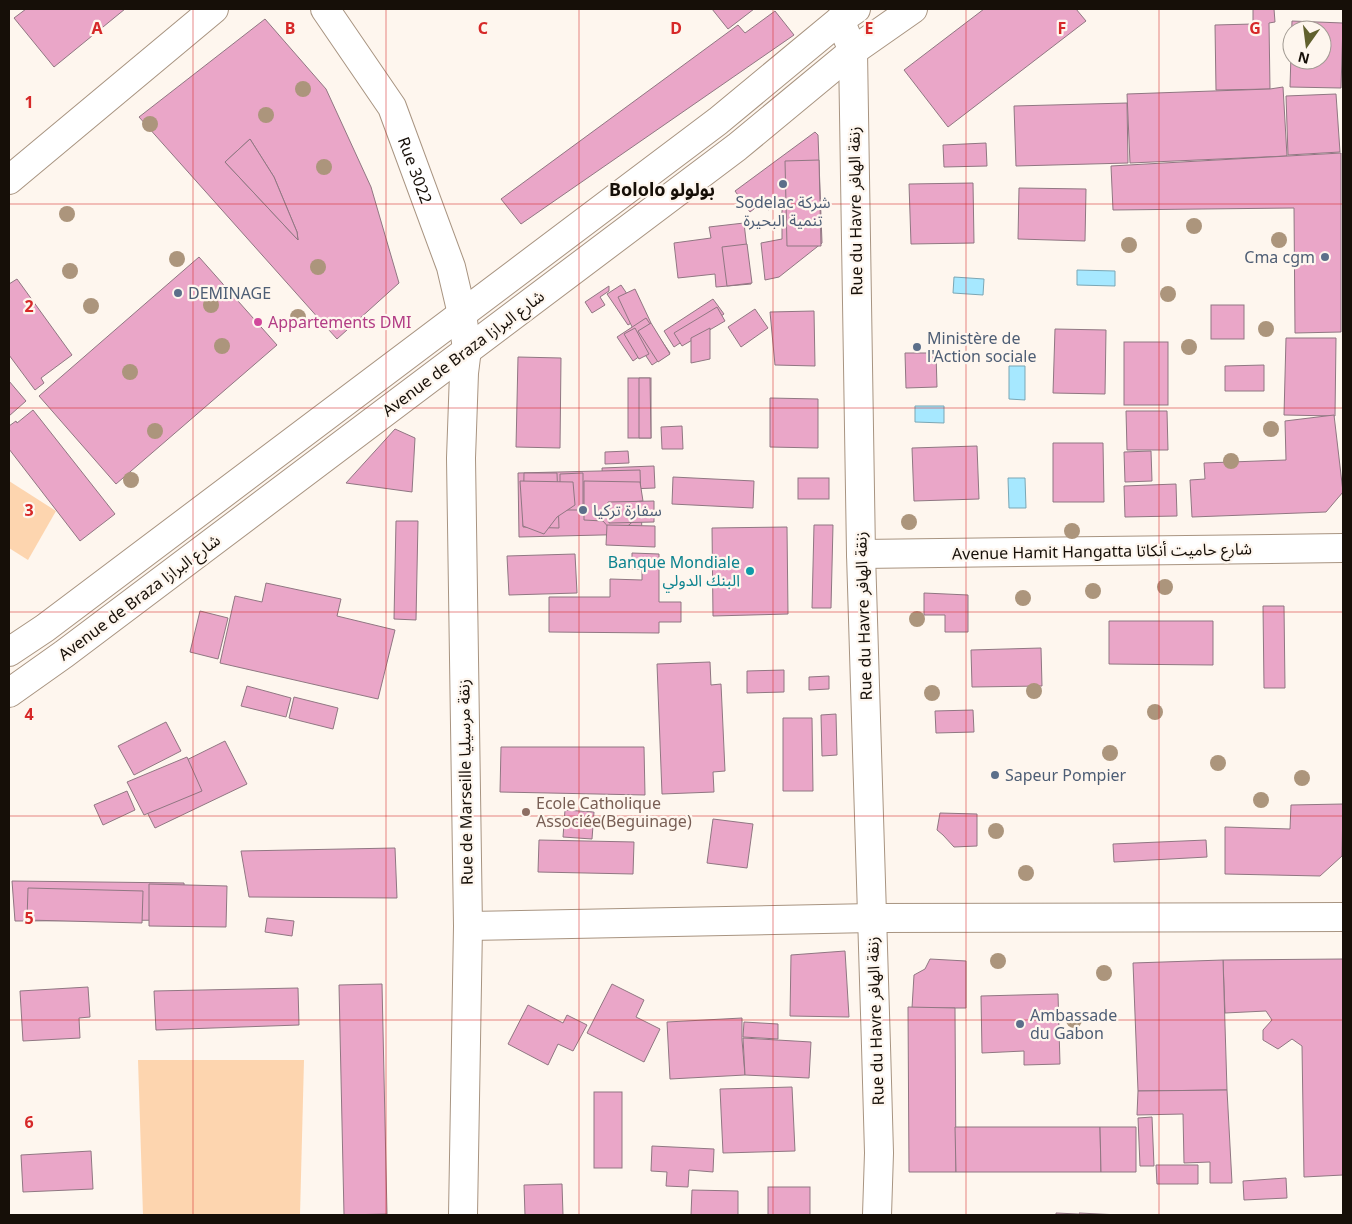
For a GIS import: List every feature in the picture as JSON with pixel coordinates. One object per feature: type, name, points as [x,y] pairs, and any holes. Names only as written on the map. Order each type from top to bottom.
[{"type":"main road","points":[[9,180],[214,9]]},
{"type":"main road","name":"Rue 3022","points":[[325,9],[392,107],[451,268],[462,314],[467,349]]},
{"type":"main road","name":"Avenue de Braza شارع البرازا","points":[[9,693],[80,642],[737,147],[853,51],[913,9]]},
{"type":"main road","name":"Avenue de Braza شارع البرازا","points":[[9,652],[45,628],[718,121],[848,14]]},
{"type":"main road","name":"Rue du Havre زنقة الهافر","points":[[848,14],[853,51],[861,554],[878,1144],[877,1215]]},
{"type":"main road","name":"Rue de Marseille زنقة مرسيليا","points":[[463,1215],[468,926],[461,458],[464,373],[467,349]]},
{"type":"main road","name":"Avenue Hamit Hangatta شارع حاميت أنكاتا","points":[[861,554],[1343,548]]},
{"type":"main road","points":[[468,926],[872,918],[1343,917]]},
{"type":"shaded area","points":[[9,481],[56,511],[28,560],[9,548]]},
{"type":"shaded area","points":[[138,1060],[304,1060],[300,1215],[143,1215]]},
{"type":"water","points":[[1077,270],[1115,271],[1115,286],[1077,285]]},
{"type":"water","points":[[954,277],[984,279],[983,295],[953,293]]},
{"type":"water","points":[[1009,366],[1025,366],[1025,400],[1009,399]]},
{"type":"water","points":[[915,406],[944,406],[944,423],[915,422]]},
{"type":"water","points":[[1008,478],[1025,478],[1026,508],[1009,508]]},
{"type":"building","points":[[26,9],[125,9],[54,67],[14,18]]},
{"type":"building","points":[[712,9],[754,9],[728,29]]},
{"type":"building","points":[[984,9],[1076,9],[1086,21],[948,127],[904,70]]},
{"type":"building","points":[[1253,9],[1274,9],[1275,22],[1269,23],[1270,89],[1216,90],[1215,25],[1253,24]]},
{"type":"building","points":[[775,11],[794,35],[521,224],[501,199],[738,25],[745,33]]},
{"type":"building","points":[[265,19],[326,89],[371,187],[399,283],[337,339],[139,117]],"holes":[[[250,139],[274,177],[297,232],[298,240],[225,162]]]},
{"type":"building","points":[[1332,23],[1343,23],[1341,88],[1290,87],[1291,70],[1332,70]]},
{"type":"building","points":[[1283,87],[1287,156],[1130,163],[1127,94]]},
{"type":"building","points":[[1336,94],[1340,152],[1288,155],[1286,96]]},
{"type":"building","points":[[1127,103],[1128,163],[1016,166],[1014,106]]},
{"type":"building","points":[[815,132],[818,135],[822,243],[779,277],[765,280],[761,243],[782,239],[782,203],[768,210],[763,202],[750,212],[735,191]]},
{"type":"building","points":[[250,139],[274,177],[297,232],[298,240],[225,162]]},
{"type":"building","points":[[986,143],[987,166],[944,167],[943,145]]},
{"type":"building","points":[[1341,153],[1341,332],[1295,333],[1294,208],[1113,210],[1111,166]]},
{"type":"building","points":[[819,160],[821,246],[787,246],[785,161]]},
{"type":"building","points":[[973,183],[974,243],[911,244],[909,184]]},
{"type":"building","points":[[1019,188],[1086,189],[1085,241],[1018,239]]},
{"type":"building","points":[[744,223],[751,284],[716,287],[715,274],[678,278],[674,243],[711,238],[709,227]]},
{"type":"building","points":[[747,244],[752,283],[727,286],[722,247]]},
{"type":"building","points":[[199,257],[277,345],[116,484],[39,396]]},
{"type":"building","points":[[17,279],[72,355],[41,378],[44,383],[35,390],[9,355],[9,284]]},
{"type":"building","points":[[621,285],[642,316],[628,325],[607,294]]},
{"type":"building","points":[[609,286],[609,291],[600,297],[605,305],[592,313],[585,302]]},
{"type":"building","points":[[635,289],[651,323],[633,329],[618,297]]},
{"type":"building","points":[[713,299],[724,314],[674,347],[664,331]]},
{"type":"building","points":[[1211,305],[1244,305],[1244,339],[1211,339]]},
{"type":"building","points":[[717,307],[725,321],[682,346],[674,333]]},
{"type":"building","points":[[755,309],[768,328],[741,347],[728,327]]},
{"type":"building","points":[[814,311],[815,366],[775,365],[770,312]]},
{"type":"building","points":[[646,318],[670,353],[652,365],[644,353],[633,361],[617,337]]},
{"type":"building","points":[[651,323],[670,354],[658,362],[638,331]]},
{"type":"building","points":[[635,328],[649,354],[639,359],[624,334]]},
{"type":"building","points":[[710,328],[710,359],[691,363],[691,338]]},
{"type":"building","points":[[1055,329],[1106,330],[1105,394],[1053,393]]},
{"type":"building","points":[[1286,338],[1336,338],[1335,416],[1284,415]]},
{"type":"building","points":[[1124,342],[1168,342],[1168,405],[1124,405]]},
{"type":"building","points":[[905,353],[936,353],[937,387],[906,388]]},
{"type":"building","points":[[518,357],[561,358],[560,448],[516,447]]},
{"type":"building","points":[[1264,365],[1264,391],[1225,391],[1225,366]]},
{"type":"building","points":[[628,378],[651,378],[651,438],[628,438]]},
{"type":"building","points":[[639,378],[650,378],[651,438],[639,438]]},
{"type":"building","points":[[9,381],[26,401],[9,416]]},
{"type":"building","points":[[770,398],[818,399],[818,448],[770,447]]},
{"type":"building","points":[[33,410],[115,514],[80,541],[9,449],[9,426],[16,421],[17,423]]},
{"type":"building","points":[[1126,411],[1167,411],[1168,450],[1127,450]]},
{"type":"building","points":[[1334,415],[1343,492],[1326,512],[1192,517],[1190,480],[1205,479],[1204,463],[1286,460],[1285,421]]},
{"type":"building","points":[[682,426],[683,449],[662,449],[661,427]]},
{"type":"building","points":[[395,429],[415,438],[412,492],[346,483]]},
{"type":"building","points":[[1053,443],[1103,443],[1104,502],[1053,502]]},
{"type":"building","points":[[977,446],[979,499],[914,501],[912,448]]},
{"type":"building","points":[[628,451],[629,463],[605,464],[605,452]]},
{"type":"building","points":[[1151,451],[1152,481],[1125,482],[1124,452]]},
{"type":"building","points":[[654,466],[655,488],[603,490],[602,468]]},
{"type":"building","points":[[640,470],[642,534],[519,537],[518,473]]},
{"type":"building","points":[[524,473],[557,473],[559,528],[523,527]]},
{"type":"building","points":[[583,473],[583,510],[560,510],[560,474]]},
{"type":"building","points":[[673,477],[754,481],[753,508],[672,504]]},
{"type":"building","points":[[798,478],[829,478],[829,499],[798,499]]},
{"type":"building","points":[[520,481],[573,482],[575,505],[557,517],[544,534],[523,526]]},
{"type":"building","points":[[584,481],[640,482],[643,501],[631,502],[637,518],[623,530],[611,530],[603,521],[584,520]]},
{"type":"building","points":[[1176,484],[1177,516],[1125,517],[1124,486]]},
{"type":"building","points":[[654,501],[654,522],[609,523],[608,502]]},
{"type":"building","points":[[396,521],[418,521],[416,620],[394,619]]},
{"type":"building","points":[[607,525],[655,526],[655,547],[606,545]]},
{"type":"building","points":[[814,525],[833,525],[831,608],[812,608]]},
{"type":"building","name":"Banque Mondiale البنك الدولي","points":[[787,527],[788,614],[713,616],[712,528]]},
{"type":"building","points":[[632,553],[659,554],[659,602],[681,602],[681,622],[659,622],[659,633],[549,632],[549,597],[610,597],[610,579],[642,580],[642,569],[632,569]]},
{"type":"building","points":[[575,554],[577,593],[509,595],[507,556]]},
{"type":"building","points":[[266,583],[341,599],[337,616],[395,630],[378,699],[220,663],[235,596],[262,602]]},
{"type":"building","points":[[924,593],[968,595],[968,632],[945,632],[945,615],[924,615]]},
{"type":"building","points":[[1263,606],[1284,606],[1285,688],[1264,688]]},
{"type":"building","points":[[200,611],[228,618],[218,659],[190,652]]},
{"type":"building","points":[[1109,621],[1213,621],[1213,665],[1109,664]]},
{"type":"building","points":[[1041,648],[1042,686],[972,687],[971,650]]},
{"type":"building","points":[[710,662],[711,685],[721,684],[725,771],[713,772],[714,792],[662,794],[657,664]]},
{"type":"building","points":[[784,670],[784,692],[747,693],[747,671]]},
{"type":"building","points":[[829,676],[829,689],[809,690],[809,677]]},
{"type":"building","points":[[247,686],[291,698],[286,717],[241,706]]},
{"type":"building","points":[[294,697],[338,708],[333,729],[289,718]]},
{"type":"building","points":[[973,710],[974,732],[936,733],[935,711]]},
{"type":"building","points":[[836,714],[837,755],[822,756],[821,715]]},
{"type":"building","points":[[783,718],[812,718],[813,791],[783,791]]},
{"type":"building","points":[[166,722],[181,751],[134,775],[118,746]]},
{"type":"building","points":[[225,741],[247,784],[155,828],[134,786]]},
{"type":"building","points":[[501,747],[644,747],[645,795],[500,792]]},
{"type":"building","points":[[187,757],[202,791],[144,815],[127,782]]},
{"type":"building","points":[[127,791],[135,810],[103,825],[94,805]]},
{"type":"building","points":[[1343,804],[1342,856],[1320,876],[1225,874],[1225,827],[1290,829],[1291,805]]},
{"type":"building","points":[[565,810],[594,812],[592,839],[563,837]]},
{"type":"building","points":[[940,813],[977,814],[977,846],[954,847],[937,830]]},
{"type":"building","points":[[713,819],[753,824],[747,868],[707,863]]},
{"type":"building","points":[[539,840],[634,842],[633,874],[538,872]]},
{"type":"building","points":[[1206,840],[1207,857],[1114,862],[1113,844]]},
{"type":"building","points":[[395,848],[397,898],[249,897],[241,851]]},
{"type":"building","points":[[12,881],[184,883],[186,920],[15,921]]},
{"type":"building","points":[[149,884],[227,886],[226,927],[149,926]]},
{"type":"building","points":[[28,888],[143,891],[142,923],[27,920]]},
{"type":"building","points":[[267,918],[294,921],[292,936],[265,932]]},
{"type":"building","points":[[845,951],[849,1017],[790,1016],[791,955]]},
{"type":"building","points":[[930,959],[966,961],[966,1008],[912,1008],[914,975],[925,969]]},
{"type":"building","points":[[1343,959],[1343,1175],[1304,1177],[1302,1046],[1292,1039],[1278,1049],[1263,1040],[1263,1030],[1272,1020],[1266,1011],[1225,1013],[1223,960]]},
{"type":"building","points":[[1223,960],[1227,1090],[1138,1091],[1133,963]]},
{"type":"building","points":[[382,984],[387,1214],[344,1215],[339,985]]},
{"type":"building","points":[[612,984],[644,1000],[636,1017],[660,1029],[644,1062],[587,1033]]},
{"type":"building","points":[[88,987],[90,1017],[79,1018],[80,1038],[23,1041],[20,991]]},
{"type":"building","points":[[298,988],[299,1025],[156,1030],[154,991]]},
{"type":"building","name":"Ambassade du Gabon","points":[[1058,994],[1060,1064],[1024,1065],[1024,1051],[982,1053],[981,996]]},
{"type":"building","points":[[528,1005],[563,1023],[567,1015],[587,1025],[573,1051],[558,1044],[548,1065],[508,1044]]},
{"type":"building","points":[[908,1007],[955,1008],[956,1172],[909,1172]]},
{"type":"building","points":[[742,1018],[745,1075],[670,1079],[667,1022]]},
{"type":"building","points":[[744,1022],[778,1024],[778,1039],[743,1037]]},
{"type":"building","points":[[743,1038],[811,1042],[809,1078],[745,1075]]},
{"type":"building","points":[[792,1087],[795,1151],[723,1153],[720,1089]]},
{"type":"building","points":[[1227,1090],[1232,1183],[1210,1183],[1210,1162],[1184,1163],[1183,1114],[1137,1115],[1138,1091]]},
{"type":"building","points":[[594,1092],[622,1092],[622,1168],[594,1168]]},
{"type":"building","points":[[1152,1117],[1154,1166],[1140,1166],[1138,1118]]},
{"type":"building","points":[[955,1127],[1100,1127],[1101,1172],[956,1172]]},
{"type":"building","points":[[1100,1127],[1136,1127],[1136,1172],[1101,1172]]},
{"type":"building","points":[[652,1146],[714,1149],[713,1172],[689,1170],[688,1187],[666,1186],[667,1172],[651,1171]]},
{"type":"building","points":[[91,1151],[93,1189],[23,1192],[21,1155]]},
{"type":"building","points":[[1156,1165],[1198,1165],[1198,1184],[1157,1184]]},
{"type":"building","points":[[1286,1178],[1287,1198],[1244,1200],[1243,1181]]},
{"type":"building","points":[[562,1184],[563,1215],[525,1215],[524,1185]]},
{"type":"building","points":[[768,1187],[810,1187],[810,1215],[768,1215]]},
{"type":"building","points":[[692,1190],[738,1191],[738,1215],[691,1215]]},
{"type":"building","points":[[1056,1213],[1078,1214],[1078,1215],[1056,1215]]},
{"type":"building","points":[[1079,1213],[1120,1215],[1079,1215]]},
{"type":"place","name":"Sodelac شركة تنمية البحيرة","points":[[783,184]]},
{"type":"place","name":"Cma cgm","points":[[1325,257]]},
{"type":"place","name":"DEMINAGE","points":[[178,293]]},
{"type":"place","name":"Appartements DMI","points":[[258,322]]},
{"type":"place","name":"Ministère de l'Action sociale","points":[[917,347]]},
{"type":"place","name":"سفارة تركيا","points":[[583,510]]},
{"type":"place","name":"Banque Mondiale البنك الدولي","points":[[750,571]]},
{"type":"place","name":"Sapeur Pompier","points":[[995,775]]},
{"type":"place","name":"Ecole Catholique Associée(Beguinage)","points":[[526,812]]},
{"type":"place","name":"Ambassade du Gabon","points":[[1020,1024]]},
{"type":"district","name":"Bololo بولولو","points":[[662,189]]}]
